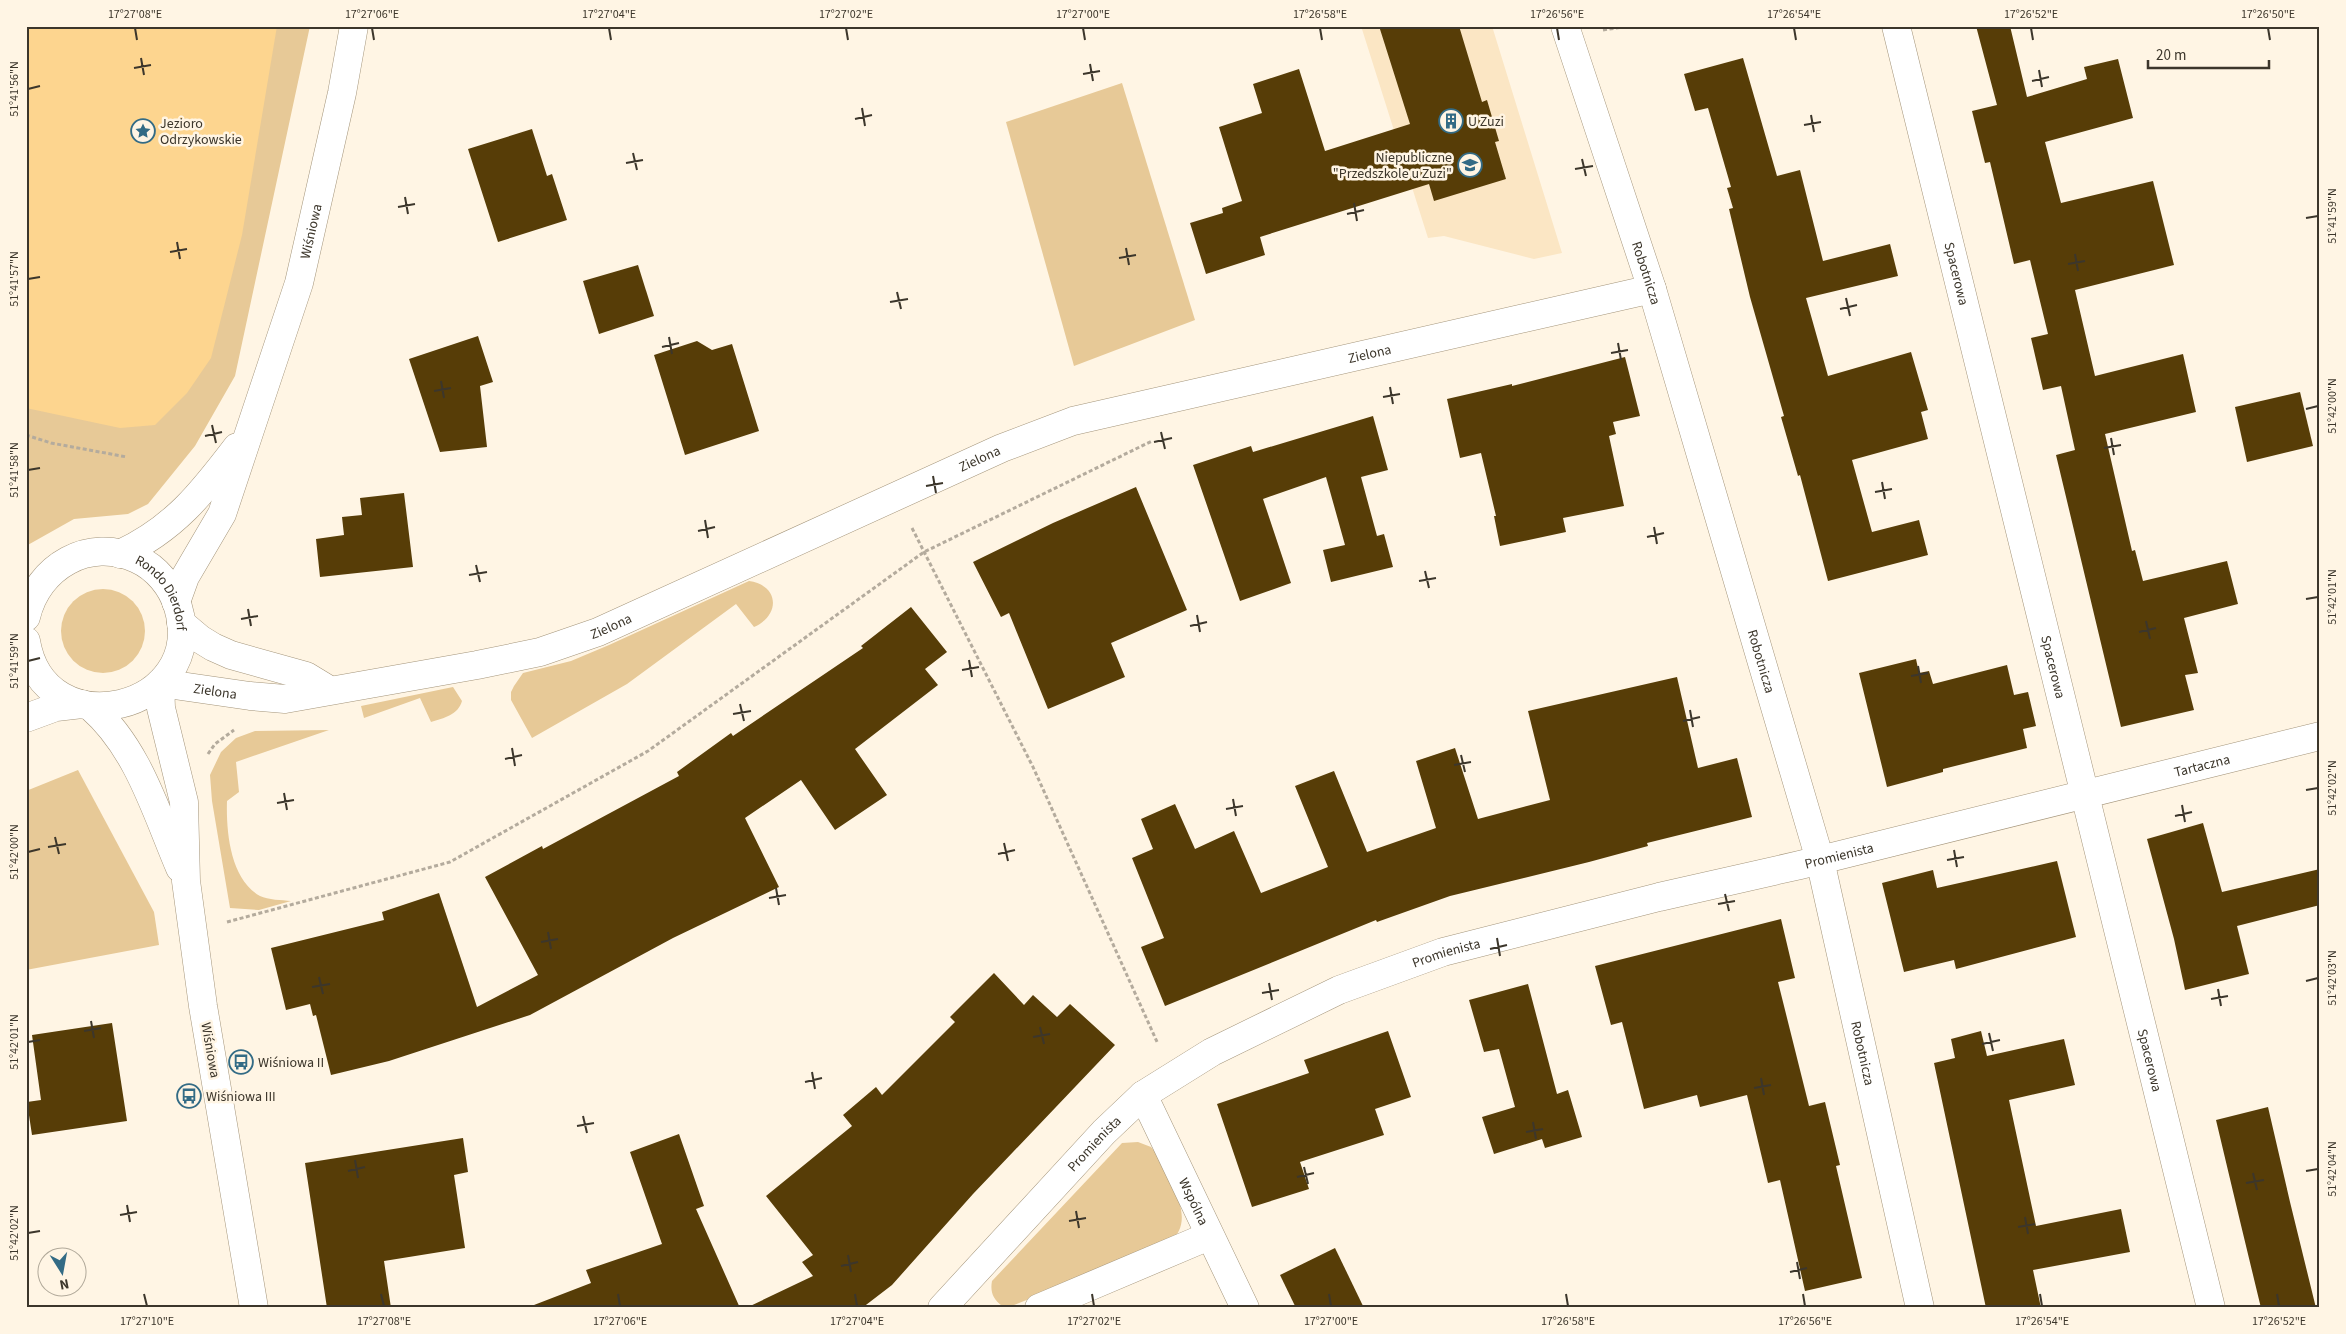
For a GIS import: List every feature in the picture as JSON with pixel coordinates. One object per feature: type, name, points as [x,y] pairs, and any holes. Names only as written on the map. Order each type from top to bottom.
[{"type":"street","name":"Wiśniowa","points":[[179,612],[185,577],[222,514],[299,283],[342,93],[354,26]]},
{"type":"street","name":"Robotnicza","points":[[1565,26],[1652,289],[1820,860],[1920,1308]]},
{"type":"street","name":"Spacerowa","points":[[1896,26],[2210,1308]]},
{"type":"street","name":"Zielona","points":[[160,683],[285,699],[477,665],[568,644],[1002,448],[1073,421],[1652,289]]},
{"type":"street","name":"Wiśniowa","points":[[120,554],[162,531],[178,517],[199,496],[249,432]]},
{"type":"street","name":"Rondo Dierdorf","points":[[26,617],[36,580],[63,562],[80,555],[97,552],[120,554],[149,566],[165,582],[179,612],[180,645],[176,656],[160,683],[144,696],[129,703],[110,707],[87,706],[62,696],[46,682],[34,665],[27,646]]},
{"type":"street","points":[[179,612],[200,639],[213,647],[231,655],[306,676],[330,690]]},
{"type":"street","name":"Wiśniowa","points":[[160,683],[160,708],[184,802],[186,881],[203,1006],[254,1308]]},
{"type":"street","name":"Wiśniowa","points":[[87,706],[113,728],[130,755],[186,881]]},
{"type":"street","points":[[26,718],[56,707],[87,706]]},
{"type":"street","name":"Tartaczna","points":[[2084,794],[2320,736]]},
{"type":"street","name":"Promienista","points":[[942,1308],[1104,1132],[1143,1095],[1212,1052],[1322,998],[1443,952],[1659,897],[1820,860],[2084,794]]},
{"type":"street","name":"Wspólna","points":[[1143,1095],[1245,1308]]},
{"type":"street","points":[[1039,1308],[1209,1236]]},
{"type":"path","points":[[26,435],[127,457]]},
{"type":"path","points":[[223,913],[225,923],[450,862],[648,751],[924,552],[1153,441]]},
{"type":"path","points":[[896,495],[1033,767],[1172,1077]]},
{"type":"shaded area","name":"Jezioro Odrzykowskie","points":[[26,26],[310,26],[235,376],[195,446],[148,504],[128,514],[74,519],[26,546]]},
{"type":"shaded area","name":"Jezioro Odrzykowskie","points":[[26,26],[277,26],[242,235],[211,358],[187,393],[155,425],[120,428],[26,408]]},
{"type":"shaded area","name":"Niepubliczne \"Przedszkole u Zuzi\"","points":[[1361,26],[1492,26],[1562,253],[1534,259],[1444,236],[1428,238]]},
{"type":"shaded area","points":[[1122,83],[1195,320],[1074,366],[1006,122]]},
{"type":"shaded area","points":[[749,581],[766,588],[771,594],[772,608],[763,622],[754,627],[736,604],[627,684],[532,738],[511,700],[511,692],[523,673],[571,661]]},
{"type":"shaded area","points":[[103,589],[126,596],[138,608],[145,631],[138,654],[126,666],[103,673],[80,666],[68,654],[61,631],[68,608],[80,596]]},
{"type":"shaded area","points":[[453,687],[462,701],[454,713],[441,719],[431,722],[420,698],[364,718],[361,706]]},
{"type":"shaded area","points":[[329,730],[236,762],[239,792],[227,801],[227,813],[229,840],[236,866],[250,888],[260,896],[291,901],[259,910],[230,908],[212,801],[210,775],[221,752],[236,738],[255,731]]},
{"type":"shaded area","points":[[78,770],[154,912],[159,945],[26,970],[26,791]]},
{"type":"shaded area","points":[[1138,1142],[1151,1147],[1156,1153],[1174,1187],[1181,1211],[1181,1223],[1177,1234],[1168,1243],[1014,1305],[1002,1306],[996,1301],[991,1289],[992,1281],[1122,1143]]},
{"type":"building","points":[[1379,26],[1459,26],[1482,102],[1487,100],[1499,141],[1495,142],[1506,179],[1434,201],[1429,184],[1260,237],[1265,255],[1206,274],[1190,223],[1223,213],[1222,208],[1242,201],[1219,127],[1262,113],[1253,84],[1299,69],[1325,151],[1410,124]]},
{"type":"building","points":[[1976,26],[2010,26],[2027,97],[2087,79],[2084,67],[2118,59],[2133,118],[2045,142],[2061,203],[2153,181],[2174,265],[2075,290],[2095,376],[2183,354],[2196,412],[2105,434],[2132,551],[2135,550],[2143,581],[2227,561],[2238,604],[2184,618],[2198,673],[2185,675],[2194,710],[2121,727],[2056,455],[2075,450],[2061,386],[2043,390],[2031,338],[2048,334],[2030,260],[2014,264],[1990,162],[1985,163],[1972,111],[1997,105]]},
{"type":"building","points":[[1743,58],[1777,176],[1800,170],[1823,261],[1890,244],[1898,276],[1806,298],[1828,376],[1911,352],[1928,410],[1921,412],[1928,439],[1852,460],[1872,532],[1919,520],[1928,555],[1828,581],[1800,475],[1798,476],[1781,417],[1784,416],[1750,297],[1729,209],[1733,208],[1727,188],[1731,187],[1708,108],[1695,111],[1684,74]]},
{"type":"building","points":[[532,129],[547,176],[552,174],[567,220],[498,242],[468,149]]},
{"type":"building","points":[[638,265],[654,316],[599,334],[583,281]]},
{"type":"building","points":[[478,336],[493,382],[480,386],[487,447],[440,452],[409,359]]},
{"type":"building","points":[[697,341],[712,350],[732,344],[759,431],[685,455],[654,355]]},
{"type":"building","points":[[1625,357],[1640,416],[1613,422],[1616,434],[1609,436],[1624,506],[1563,518],[1566,532],[1500,546],[1494,516],[1496,516],[1481,453],[1460,458],[1447,399],[1512,384],[1512,386]]},
{"type":"building","points":[[2300,392],[2313,446],[2247,462],[2235,407]]},
{"type":"building","points":[[1373,416],[1388,470],[1361,477],[1377,536],[1384,534],[1393,567],[1331,582],[1323,550],[1345,545],[1326,477],[1263,499],[1291,583],[1240,601],[1193,465],[1251,446],[1253,452]]},
{"type":"building","points":[[1136,487],[1187,610],[1111,643],[1125,677],[1048,709],[1009,613],[1001,617],[973,562],[1053,523]]},
{"type":"building","points":[[404,493],[413,567],[320,577],[316,539],[344,535],[342,517],[362,515],[360,498]]},
{"type":"building","points":[[911,607],[947,652],[925,669],[938,685],[855,749],[887,795],[835,830],[801,780],[745,818],[779,887],[673,938],[530,1015],[389,1061],[331,1075],[316,1015],[313,1016],[310,1004],[286,1010],[271,948],[384,920],[382,912],[439,893],[477,1007],[538,975],[485,877],[542,846],[543,849],[679,776],[677,772],[731,733],[733,736],[863,648],[861,646]]},
{"type":"building","points":[[1916,659],[1919,673],[1929,671],[1933,684],[2007,665],[2014,695],[2028,692],[2036,726],[2023,729],[2027,748],[1943,769],[1943,772],[1887,787],[1859,673]]},
{"type":"building","points":[[1677,677],[1698,768],[1737,758],[1752,817],[1647,843],[1648,846],[1589,862],[1450,896],[1377,922],[1376,920],[1165,1006],[1141,947],[1164,938],[1132,858],[1153,849],[1141,819],[1175,804],[1195,849],[1234,831],[1261,893],[1328,867],[1295,786],[1334,771],[1367,852],[1436,828],[1416,761],[1455,748],[1478,819],[1550,800],[1528,711]]},
{"type":"building","points":[[2203,823],[2222,892],[2320,869],[2320,905],[2237,926],[2249,974],[2185,990],[2174,939],[2147,839]]},
{"type":"building","points":[[2057,861],[2076,937],[1956,969],[1954,960],[1904,972],[1882,883],[1933,870],[1937,888]]},
{"type":"building","points":[[1781,919],[1795,978],[1778,982],[1809,1106],[1825,1102],[1840,1165],[1836,1166],[1862,1278],[1805,1291],[1780,1180],[1768,1183],[1747,1095],[1700,1107],[1697,1095],[1644,1109],[1622,1022],[1611,1025],[1595,966]]},
{"type":"building","points":[[994,973],[1024,1005],[1033,995],[1057,1017],[1070,1004],[1115,1045],[973,1194],[892,1285],[862,1308],[746,1308],[813,1276],[802,1262],[813,1255],[766,1196],[852,1126],[843,1115],[876,1087],[882,1095],[955,1022],[950,1017]]},
{"type":"building","points":[[1528,984],[1557,1094],[1568,1090],[1582,1137],[1545,1148],[1542,1139],[1494,1154],[1482,1117],[1515,1107],[1499,1049],[1484,1052],[1469,1000]]},
{"type":"building","points":[[112,1023],[127,1121],[32,1135],[27,1102],[41,1100],[32,1035]]},
{"type":"building","points":[[1388,1031],[1411,1097],[1375,1109],[1384,1135],[1300,1162],[1309,1189],[1252,1207],[1217,1104],[1309,1073],[1304,1060]]},
{"type":"building","points":[[1981,1031],[1987,1056],[2064,1039],[2075,1085],[2009,1100],[2036,1226],[2121,1209],[2130,1252],[2033,1270],[2041,1308],[1986,1308],[1934,1063],[1955,1058],[1951,1039]]},
{"type":"building","points":[[2268,1107],[2316,1308],[2261,1308],[2240,1221],[2216,1120]]},
{"type":"building","points":[[679,1134],[704,1206],[696,1209],[740,1308],[534,1308],[534,1305],[591,1283],[586,1270],[662,1244],[630,1152]]},
{"type":"building","points":[[463,1138],[468,1172],[454,1175],[465,1248],[384,1261],[391,1308],[327,1308],[305,1163]]},
{"type":"building","points":[[1335,1248],[1364,1308],[1296,1308],[1280,1275]]},
{"type":"place","name":"U Zuzi","points":[[1451,121]]},
{"type":"place","name":"Jezioro Odrzykowskie","points":[[143,131]]},
{"type":"place","name":"Niepubliczne \"Przedszkole u Zuzi\"","points":[[1470,165]]},
{"type":"place","name":"Wiśniowa II","points":[[241,1062]]},
{"type":"place","name":"Wiśniowa III","points":[[189,1096]]}]
